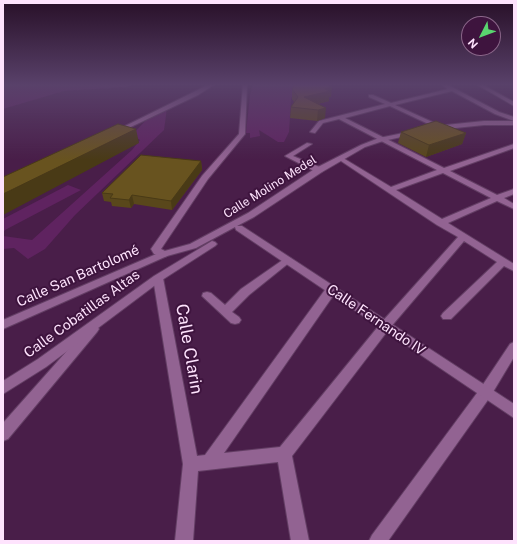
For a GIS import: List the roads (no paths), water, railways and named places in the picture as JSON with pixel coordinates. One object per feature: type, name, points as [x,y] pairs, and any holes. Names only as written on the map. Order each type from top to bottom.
[{"type":"street","points":[[109,136],[164,109]]},
{"type":"street","points":[[164,254],[157,252],[156,249],[205,178],[242,134],[243,109]]},
{"type":"street","points":[[313,132],[321,122],[371,109]]},
{"type":"street","points":[[400,109],[439,127]]},
{"type":"street","points":[[490,109],[514,119]]},
{"type":"street","points":[[338,117],[514,207]]},
{"type":"street","name":"Calle Molino Medel","points":[[164,254],[193,246],[251,215],[319,170],[369,143],[381,139],[439,127],[484,122],[514,123]]},
{"type":"street","points":[[309,144],[288,156],[319,170]]},
{"type":"street","points":[[389,190],[514,146]]},
{"type":"street","points":[[340,159],[514,268]]},
{"type":"street","points":[[440,223],[514,190]]},
{"type":"street","points":[[158,278],[188,257],[239,228],[253,218],[251,215]]},
{"type":"street","name":"Calle Fernando IV","points":[[239,228],[514,412]]},
{"type":"street","points":[[191,464],[284,454],[385,326],[463,237]]},
{"type":"street","name":"Calle San Bartolomé","points":[[3,325],[164,254]]},
{"type":"street","points":[[225,312],[245,292],[287,260]]},
{"type":"street","points":[[447,316],[503,262]]},
{"type":"street","name":"Calle Cobatillas Altas","points":[[3,388],[42,363],[158,278]]},
{"type":"street","name":"Calle Clarin","points":[[158,278],[191,464],[184,541]]},
{"type":"street","points":[[208,463],[331,290]]},
{"type":"street","points":[[206,296],[235,320]]},
{"type":"street","points":[[3,434],[102,318]]},
{"type":"street","points":[[378,541],[485,393],[514,346]]},
{"type":"street","points":[[284,454],[300,541]]}]
